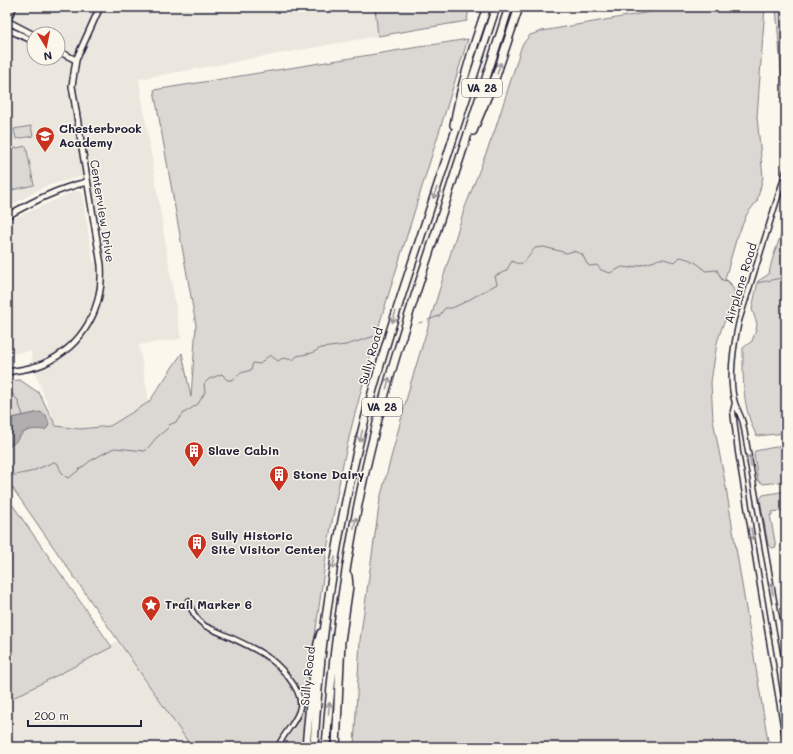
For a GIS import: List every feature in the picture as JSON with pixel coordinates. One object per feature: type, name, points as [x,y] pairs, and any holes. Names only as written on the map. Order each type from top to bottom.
[{"type":"highway","name":"Sully Road","points":[[314,747],[319,680],[327,612],[345,504],[369,403],[392,325],[496,7]]},
{"type":"highway","name":"Sully Road","points":[[326,747],[334,658],[347,562],[364,480],[389,379],[509,7]]},
{"type":"highway","points":[[447,156],[463,80],[486,8]]},
{"type":"highway","points":[[457,168],[494,83],[519,8]]},
{"type":"highway","points":[[336,747],[342,641],[349,586],[347,562]]},
{"type":"highway","points":[[306,747],[318,643],[327,612]]},
{"type":"main road","points":[[7,20],[13,7]]},
{"type":"street","name":"Centerview Drive","points":[[7,372],[33,367],[52,359],[79,337],[91,319],[101,291],[101,272],[73,94],[73,77],[76,60],[100,7]]},
{"type":"street","points":[[7,20],[26,31]]},
{"type":"street","points":[[7,29],[26,37]]},
{"type":"street","points":[[66,55],[76,60]]},
{"type":"street","name":"Airplane Road","points":[[786,171],[739,321],[732,369],[735,403],[733,411],[738,448],[786,743]]},
{"type":"street","points":[[7,216],[54,191],[87,182]]},
{"type":"street","name":"Airplane Road","points":[[735,403],[743,423],[786,669]]},
{"type":"street","points":[[188,601],[199,622],[264,654],[278,666],[295,687],[300,698],[299,711],[296,719],[283,736],[278,747]]},
{"type":"shaded area","points":[[12,7],[375,7],[378,36],[139,79],[181,339],[139,345],[149,402],[110,426],[80,429],[56,426],[33,367],[31,351],[7,354],[7,18]],"holes":[[[86,175],[100,260],[93,262],[82,192],[75,191],[8,221],[12,205],[46,186]]]},
{"type":"shaded area","points":[[375,7],[469,7],[467,21],[378,36]]},
{"type":"shaded area","points":[[679,7],[765,7],[757,117],[763,177],[757,201],[747,214],[736,240],[725,279],[735,292],[734,302],[722,327],[717,343],[711,382],[713,420],[725,482],[769,747],[354,747],[360,640],[380,499],[411,382],[464,210],[495,130],[522,45],[530,35],[542,31]]},
{"type":"shaded area","points":[[776,7],[786,7],[786,131]]},
{"type":"shaded area","points":[[468,39],[376,335],[352,425],[342,468],[327,549],[310,672],[303,743],[278,747],[191,746],[7,480],[7,446],[13,444],[28,430],[34,429],[36,413],[7,419],[7,381],[20,380],[39,393],[56,426],[80,429],[110,426],[149,402],[182,353],[191,397],[196,325],[154,90]]},
{"type":"shaded area","points":[[31,126],[33,136],[16,139],[14,129]]},
{"type":"shaded area","points":[[26,146],[34,185],[12,190],[7,163],[7,150]]},
{"type":"shaded area","points":[[786,219],[786,433],[757,436],[748,415],[744,393],[743,348],[752,341],[756,330],[757,324],[752,309],[758,281],[769,274],[772,260]]},
{"type":"shaded area","points":[[40,412],[46,415],[49,424],[48,427],[45,430],[28,430],[22,433],[15,442],[7,446],[7,419]]},
{"type":"shaded area","points":[[786,445],[786,481],[764,484],[758,481],[755,451]]},
{"type":"shaded area","points":[[786,491],[786,510],[772,512],[772,515],[770,515],[776,547],[772,548],[768,545],[760,499],[763,495]]},
{"type":"shaded area","points":[[7,497],[112,647],[7,701]]},
{"type":"shaded area","points":[[117,641],[191,746],[207,747],[7,747],[7,699]]},
{"type":"waterway","points":[[428,320],[439,316],[445,308],[452,308],[463,303],[497,284],[495,276],[506,271],[512,261],[516,263],[523,263],[535,248],[544,247],[567,253],[573,251],[582,254],[587,264],[590,266],[597,265],[601,270],[610,273],[622,267],[630,268],[660,259],[675,262],[680,257],[694,262],[705,271],[717,270],[722,280],[728,281],[734,287],[738,286]]},
{"type":"waterway","points":[[757,283],[781,278],[786,279]]},
{"type":"waterway","points":[[7,475],[30,472],[54,462],[58,464],[63,475],[69,478],[90,461],[112,449],[145,451],[156,438],[168,428],[169,425],[176,422],[184,413],[198,404],[205,392],[204,384],[209,379],[222,374],[227,380],[232,380],[241,373],[251,370],[253,363],[260,364],[270,355],[278,361],[283,358],[293,360],[297,356],[312,353],[321,348],[346,345],[375,336]]},
{"type":"waterway","points":[[7,388],[17,399],[23,415]]},
{"type":"place","name":"Chesterbrook Academy","points":[[45,153]]},
{"type":"place","name":"Slave Cabin","points":[[194,468]]},
{"type":"place","name":"Stone Dairy","points":[[279,492]]},
{"type":"place","name":"Sully Historic Site Visitor Center","points":[[197,560]]},
{"type":"place","name":"Trail Marker 6","points":[[151,622]]}]
